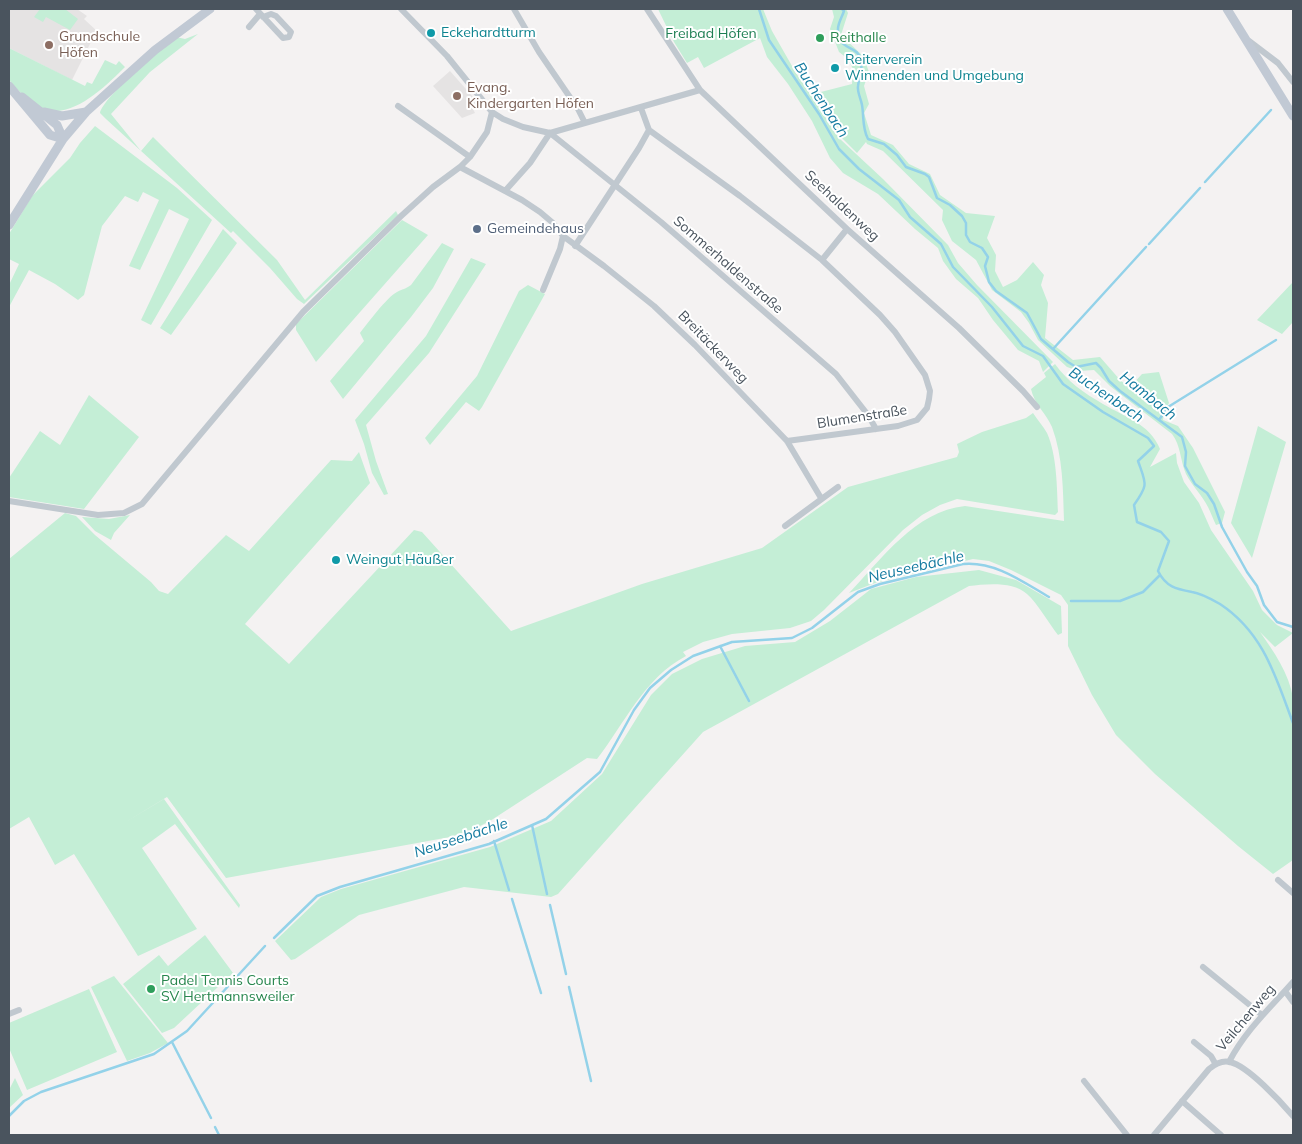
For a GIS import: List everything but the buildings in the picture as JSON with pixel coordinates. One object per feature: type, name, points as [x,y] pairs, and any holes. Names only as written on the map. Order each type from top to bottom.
[{"type":"street","points":[[9,225],[63,139],[86,112],[155,50],[210,9]]},
{"type":"street","points":[[401,9],[448,56],[492,112],[523,128],[550,133],[700,90]]},
{"type":"street","points":[[514,9],[539,52],[578,109],[585,123]]},
{"type":"street","name":"Seehaldenweg","points":[[647,9],[700,90],[847,229],[959,328],[1023,390],[1037,407]]},
{"type":"street","points":[[1227,9],[1293,116]]},
{"type":"street","points":[[249,27],[260,13]]},
{"type":"street","points":[[1244,37],[1278,63],[1293,82]]},
{"type":"street","points":[[10,88],[58,125],[63,139]]},
{"type":"street","points":[[10,88],[50,135],[63,139]]},
{"type":"street","points":[[32,105],[46,112],[62,116],[86,112]]},
{"type":"street","points":[[398,106],[470,157]]},
{"type":"street","points":[[575,246],[640,148],[649,130],[641,108]]},
{"type":"street","points":[[9,501],[98,516],[124,513],[142,504],[297,319],[393,224],[433,187],[470,157],[486,132],[492,112]]},
{"type":"street","name":"Blumenstraße","points":[[649,130],[740,196],[822,260],[880,315],[895,332],[915,358],[928,383],[930,391],[926,408],[917,420],[908,424],[787,441]]},
{"type":"street","points":[[505,191],[530,163],[550,133]]},
{"type":"street","name":"Sommerhaldenstraße","points":[[550,133],[661,222],[836,374],[868,415],[876,429]]},
{"type":"street","name":"Breitäckerweg","points":[[460,167],[540,212],[553,223],[563,236],[604,266],[660,312],[695,345],[787,441],[821,498]]},
{"type":"street","points":[[822,260],[847,229]]},
{"type":"street","points":[[543,290],[560,249],[563,236]]},
{"type":"street","points":[[785,526],[838,487]]},
{"type":"street","points":[[1278,880],[1293,893]]},
{"type":"street","points":[[1203,967],[1262,1015]]},
{"type":"street","name":"Veilchenweg","points":[[1154,1135],[1208,1069],[1215,1063],[1229,1062],[1238,1044],[1293,982]]},
{"type":"street","points":[[1285,991],[1293,1002]]},
{"type":"street","points":[[9,1014],[19,1010]]},
{"type":"street","name":"Veilchenweg","points":[[1194,1042],[1211,1056],[1215,1063]]},
{"type":"street","points":[[1229,1062],[1239,1065],[1254,1077],[1293,1116]]},
{"type":"street","points":[[1084,1081],[1127,1135]]},
{"type":"street","points":[[1182,1101],[1221,1135]]},
{"type":"shaded area","name":"Grundschule Höfen","points":[[9,9],[77,9],[87,16],[84,19],[98,32],[72,80],[9,48]]},
{"type":"shaded area","name":"Evang. Kindergarten Höfen","points":[[450,71],[481,106],[473,109],[475,113],[462,118],[433,86]]},
{"type":"green space","points":[[40,9],[65,9],[78,19],[70,30],[46,17],[43,22],[34,17]]},
{"type":"green space","name":"Freibad Höfen","points":[[658,9],[763,9],[772,31],[796,73],[840,139],[883,179],[948,245],[958,263],[977,285],[1053,362],[1043,372],[1039,361],[1018,350],[993,320],[978,298],[956,279],[943,261],[938,248],[878,194],[843,173],[830,158],[812,121],[788,84],[767,57],[760,38],[704,68],[698,57],[687,63],[674,42]]},
{"type":"green space","points":[[832,9],[846,9],[848,13],[841,35],[863,56],[869,72],[864,86],[869,104],[864,113],[871,135],[893,145],[909,164],[930,174],[940,195],[966,213],[995,216],[987,238],[996,255],[995,271],[1003,287],[1017,280],[1033,262],[1044,275],[1041,285],[1048,303],[1045,338],[1073,360],[1100,357],[1121,381],[1130,387],[1142,374],[1159,372],[1169,403],[1164,412],[1163,420],[1178,426],[1193,448],[1225,512],[1222,523],[1216,525],[1206,503],[1188,478],[1177,443],[1172,434],[1110,386],[1094,370],[1079,371],[1067,367],[1038,340],[1021,312],[992,290],[976,260],[952,241],[942,220],[943,210],[883,151],[866,142],[857,153],[842,138],[813,94],[852,84],[853,69],[848,59],[839,52],[830,29],[834,17]]},
{"type":"green space","points":[[198,34],[150,72],[111,114],[141,151],[100,113],[111,96],[122,85],[176,37],[185,39]]},
{"type":"green space","points":[[9,48],[85,86],[87,82],[92,84],[105,60],[116,65],[119,61],[125,67],[87,100],[64,110],[53,111],[33,103],[9,80]]},
{"type":"green space","points":[[95,126],[177,188],[212,220],[151,325],[141,320],[189,219],[169,209],[140,270],[129,266],[159,200],[143,192],[138,202],[125,196],[102,226],[84,295],[78,300],[55,284],[29,270],[9,307],[9,285],[19,264],[9,259],[9,234],[32,196],[70,158]]},
{"type":"green space","points":[[153,137],[277,260],[305,300],[396,211],[398,215],[304,304],[297,299],[270,268],[233,231],[231,233],[141,151]]},
{"type":"green space","points":[[402,220],[428,235],[316,362],[296,330],[296,324]]},
{"type":"green space","points":[[223,229],[237,243],[171,335],[160,328]]},
{"type":"green space","points":[[442,243],[454,249],[433,288],[343,399],[330,381],[364,341],[360,333],[388,299],[411,285]]},
{"type":"green space","points":[[471,258],[486,264],[429,353],[366,425],[388,494],[384,495],[372,473],[355,420],[426,336]]},
{"type":"green space","points":[[1293,282],[1293,322],[1282,334],[1257,320]]},
{"type":"green space","points":[[528,285],[545,294],[482,407],[479,411],[466,402],[430,445],[425,438],[477,376],[519,291]]},
{"type":"green space","points":[[1055,364],[1071,382],[1083,391],[1136,422],[1150,433],[1160,449],[1150,467],[1176,453],[1177,463],[1184,482],[1199,503],[1211,530],[1253,591],[1262,610],[1277,625],[1293,633],[1275,647],[1260,632],[1276,655],[1284,671],[1293,698],[1293,860],[1273,874],[1155,774],[1116,735],[1092,695],[1068,646],[1068,605],[1061,595],[989,561],[973,559],[875,583],[849,593],[887,552],[915,527],[930,517],[947,510],[965,506],[1064,521],[1062,473],[1056,438],[1031,389],[1046,377],[1044,373]]},
{"type":"green space","points":[[89,395],[139,437],[84,509],[9,497],[9,478],[40,431],[60,445]]},
{"type":"green space","points":[[1033,413],[1047,433],[1053,451],[1058,512],[1055,515],[957,499],[940,505],[922,515],[903,530],[811,621],[790,628],[732,634],[703,642],[683,652],[686,656],[658,676],[636,702],[597,759],[587,758],[490,821],[472,830],[450,837],[226,878],[167,797],[124,823],[164,799],[240,905],[239,908],[175,824],[142,848],[197,929],[138,956],[74,854],[55,865],[29,817],[9,829],[9,559],[65,513],[76,516],[159,591],[168,594],[226,535],[249,551],[331,460],[352,461],[359,452],[370,483],[245,624],[289,664],[414,530],[422,532],[511,631],[642,584],[762,548],[848,487],[957,457],[959,452],[957,444],[982,432],[1026,418]]},
{"type":"green space","points":[[1258,426],[1286,442],[1252,558],[1231,523]]},
{"type":"green space","points":[[130,515],[114,533],[111,540],[95,531],[82,517],[109,519]]},
{"type":"green space","points":[[979,570],[1016,580],[1061,606],[1062,633],[1058,635],[1035,603],[1021,590],[999,584],[969,586],[703,732],[558,894],[551,897],[464,887],[359,915],[295,959],[291,960],[275,941],[321,897],[341,889],[490,847],[551,821],[602,774],[651,695],[672,674],[702,659],[745,646],[795,642],[830,621],[871,589],[916,577]]},
{"type":"green space","points":[[205,935],[233,973],[174,1028],[162,1033],[123,984],[159,955],[168,966]]},
{"type":"green space","points":[[114,976],[168,1043],[150,1053],[127,1061],[91,987]]},
{"type":"green space","points":[[89,989],[117,1052],[27,1090],[9,1048],[9,1023]]},
{"type":"green space","points":[[15,1078],[23,1095],[9,1108],[9,1090]]},
{"type":"waterway","name":"Buchenbach","points":[[759,9],[769,40],[819,114],[839,149],[859,169],[899,200],[910,217],[941,244],[953,267],[992,307],[1023,346],[1043,356],[1063,384],[1103,412],[1148,438],[1154,446],[1138,461],[1145,484],[1134,505],[1137,522],[1161,532],[1169,541],[1158,571],[1168,584],[1181,590],[1199,594],[1220,604],[1248,628],[1267,657],[1293,723]]},
{"type":"waterway","name":"Hambach","points":[[842,9],[844,11],[839,24],[838,36],[840,41],[856,52],[861,60],[858,88],[868,139],[884,144],[897,155],[906,167],[929,177],[937,198],[950,205],[962,216],[966,223],[966,235],[970,242],[982,248],[988,257],[985,266],[989,282],[996,291],[1027,313],[1041,339],[1076,367],[1096,363],[1109,381],[1120,391],[1182,437],[1186,452],[1185,466],[1195,484],[1207,493],[1214,504],[1222,527],[1257,586],[1264,605],[1277,622],[1293,627]]},
{"type":"waterway","points":[[1205,182],[1271,110]]},
{"type":"waterway","points":[[1149,244],[1200,188]]},
{"type":"waterway","points":[[1053,349],[1146,247]]},
{"type":"waterway","points":[[1159,420],[1168,407],[1276,340]]},
{"type":"waterway","name":"Neuseebächle","points":[[274,938],[317,896],[340,887],[489,844],[546,819],[600,772],[634,710],[650,688],[671,670],[693,656],[732,642],[792,638],[812,628],[858,592],[880,584],[963,564],[975,564],[997,569],[1019,579],[1049,597]]},
{"type":"waterway","name":"Neuseebächle","points":[[1071,601],[1120,601],[1143,592],[1160,575]]},
{"type":"waterway","points":[[720,646],[749,701]]},
{"type":"waterway","points":[[532,825],[547,894]]},
{"type":"waterway","points":[[494,841],[509,890]]},
{"type":"waterway","points":[[512,899],[541,993]]},
{"type":"waterway","points":[[550,905],[566,974]]},
{"type":"waterway","points":[[9,1116],[24,1101],[41,1092],[154,1054],[187,1031],[265,946]]},
{"type":"waterway","points":[[569,987],[591,1081]]},
{"type":"waterway","points":[[172,1042],[211,1118]]},
{"type":"waterway","points":[[215,1127],[219,1135]]},
{"type":"place","name":"Eckehardtturm","points":[[431,33]]},
{"type":"place","name":"Reithalle","points":[[820,38]]},
{"type":"place","name":"Grundschule Höfen","points":[[49,45]]},
{"type":"place","name":"Reiterverein Winnenden und Umgebung","points":[[835,68]]},
{"type":"place","name":"Evang. Kindergarten Höfen","points":[[457,96]]},
{"type":"place","name":"Gemeindehaus","points":[[477,229]]},
{"type":"place","name":"Weingut Häußer","points":[[336,560]]},
{"type":"place","name":"Padel Tennis Courts SV Hertmannsweiler","points":[[151,989]]}]
